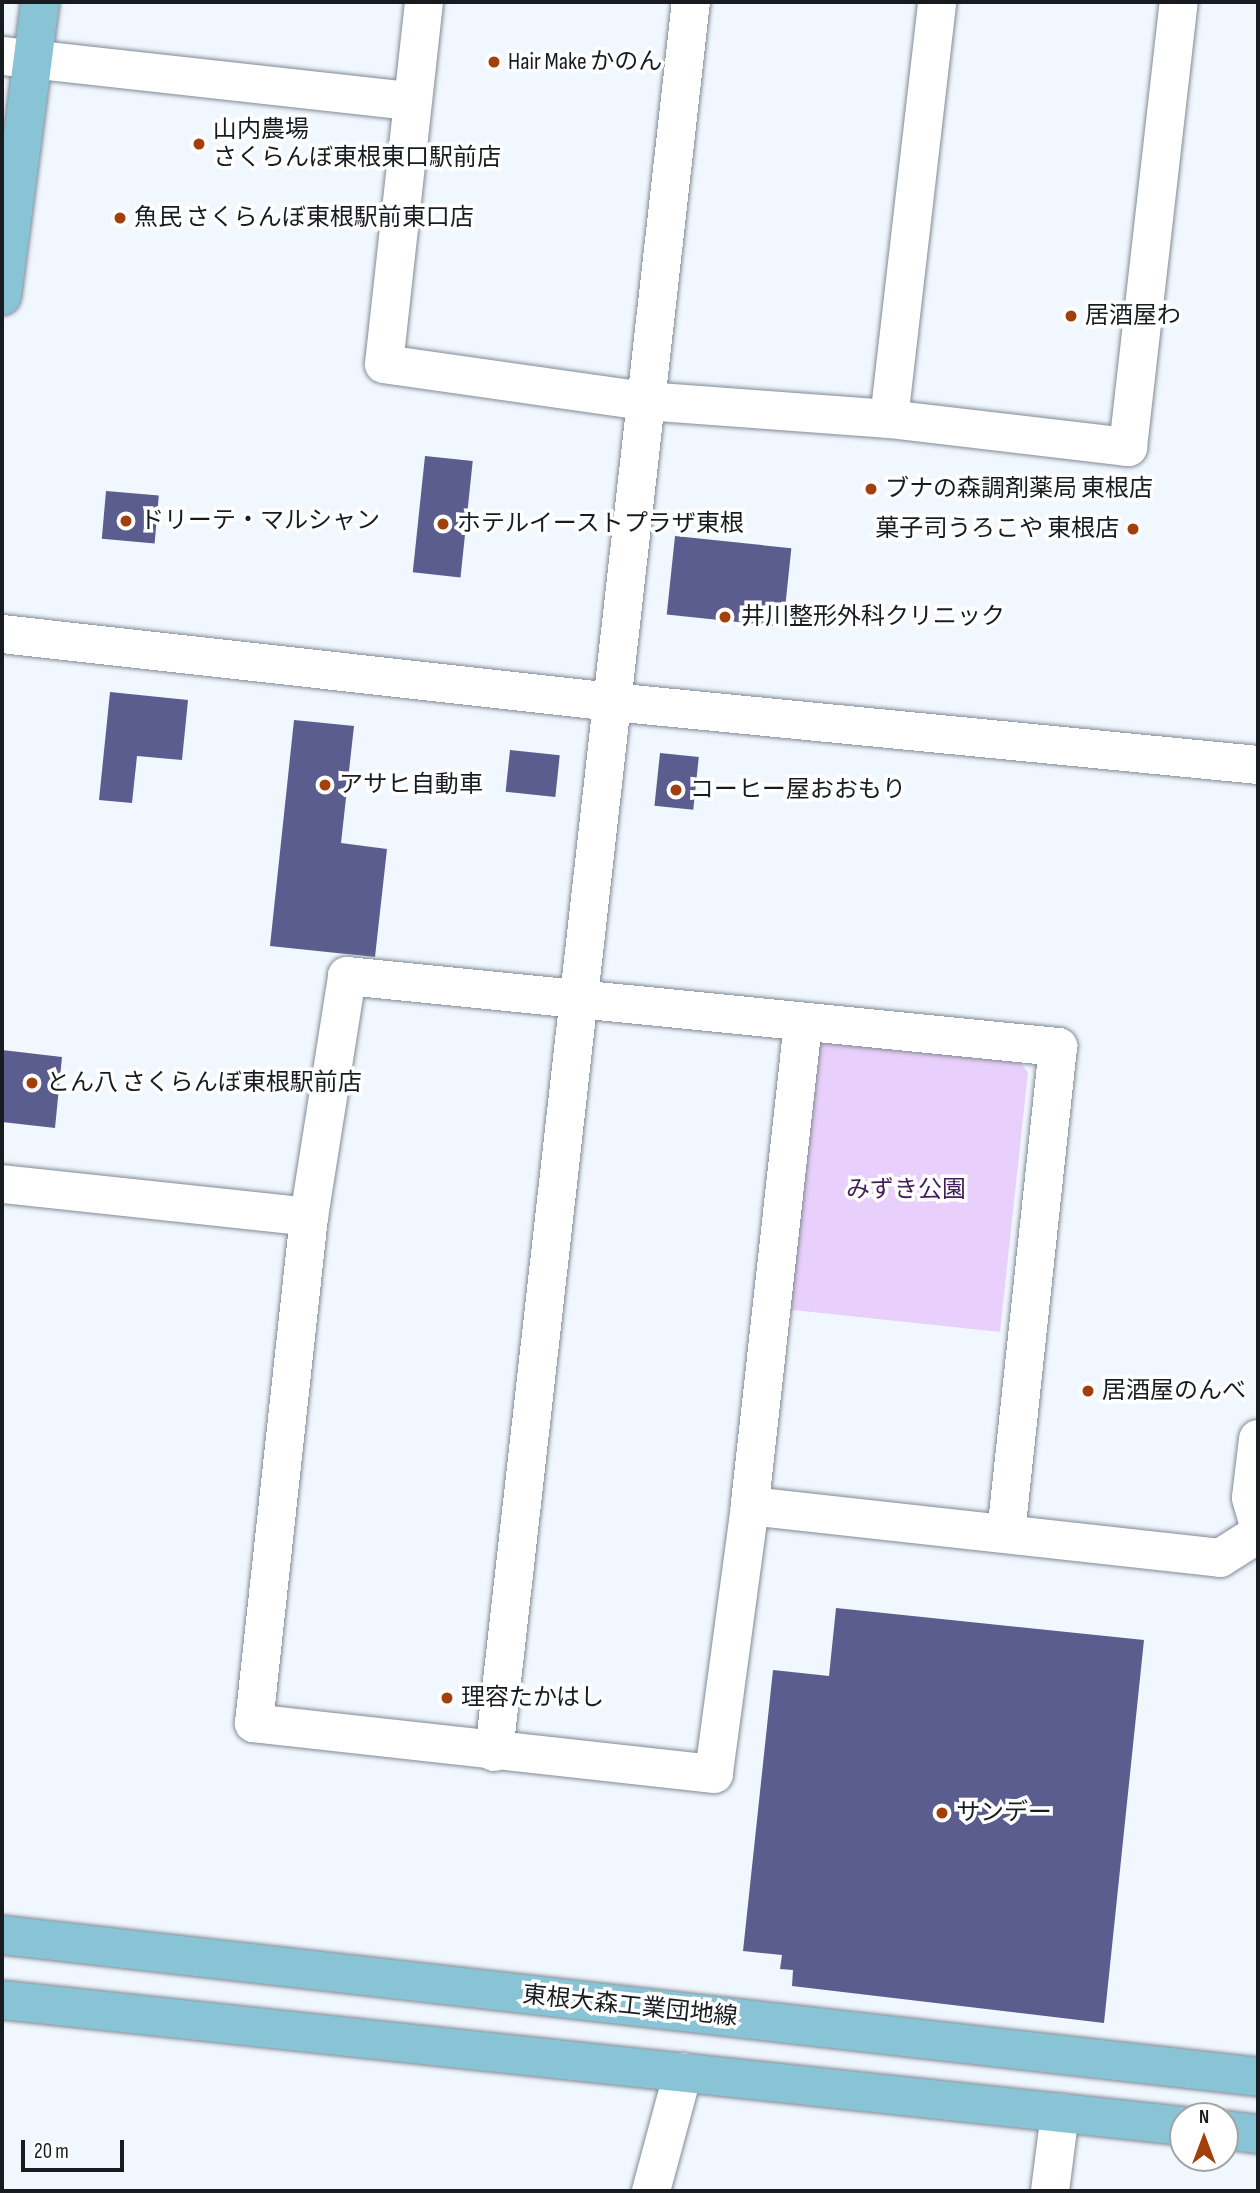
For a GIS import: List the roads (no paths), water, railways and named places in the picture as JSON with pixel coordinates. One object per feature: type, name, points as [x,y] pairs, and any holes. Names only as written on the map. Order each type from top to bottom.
[{"type":"main road","points":[[2,296],[17,58],[40,2]]},
{"type":"main road","name":"東根大森工業団地線","points":[[2,1935],[1258,2077]]},
{"type":"main road","points":[[2,2000],[1169,2125]]},
{"type":"main road","points":[[1239,2132],[1258,2134]]},
{"type":"street","points":[[424,2],[410,102],[384,364],[645,401],[889,419],[1128,447],[1179,2]]},
{"type":"street","points":[[494,1752],[691,2]]},
{"type":"street","points":[[889,419],[937,2]]},
{"type":"street","points":[[17,58],[410,102]]},
{"type":"street","points":[[2,634],[612,702],[1258,765]]},
{"type":"street","points":[[803,1023],[750,1506],[714,1774],[254,1724],[309,1217],[347,976],[1058,1047],[1006,1533]]},
{"type":"street","points":[[2,1184],[309,1217]]},
{"type":"street","points":[[1258,1439],[1251,1498],[1258,1522]]},
{"type":"street","points":[[750,1506],[1220,1559],[1258,1534]]},
{"type":"street","points":[[651,2191],[684,2072]]},
{"type":"street","points":[[1050,2191],[1060,2113]]},
{"type":"place","name":"Hair Make かのん","points":[[494,62]]},
{"type":"place","name":"山内農場 さくらんぼ東根東口駅前店","points":[[199,144]]},
{"type":"place","name":"魚民 さくらんぼ東根駅前東口店","points":[[120,218]]},
{"type":"place","name":"居酒屋わ","points":[[1071,316]]},
{"type":"place","name":"ブナの森調剤薬局 東根店","points":[[871,489]]},
{"type":"place","name":"ドリーテ・マルシャン","points":[[126,521]]},
{"type":"place","name":"ホテルイーストプラザ東根","points":[[443,524]]},
{"type":"place","name":"菓子司うろこや 東根店","points":[[1133,529]]},
{"type":"place","name":"井川整形外科クリニック","points":[[725,617]]},
{"type":"place","name":"アサヒ自動車","points":[[325,785]]},
{"type":"place","name":"コーヒー屋おおもり","points":[[676,790]]},
{"type":"place","name":"とん八 さくらんぼ東根駅前店","points":[[32,1083]]},
{"type":"place","name":"居酒屋のんべ","points":[[1088,1391]]},
{"type":"place","name":"理容たかはし","points":[[447,1698]]},
{"type":"place","name":"サンデー","points":[[942,1813]]},
{"type":"park label","name":"みずき公園","points":[[906,1190]]}]
